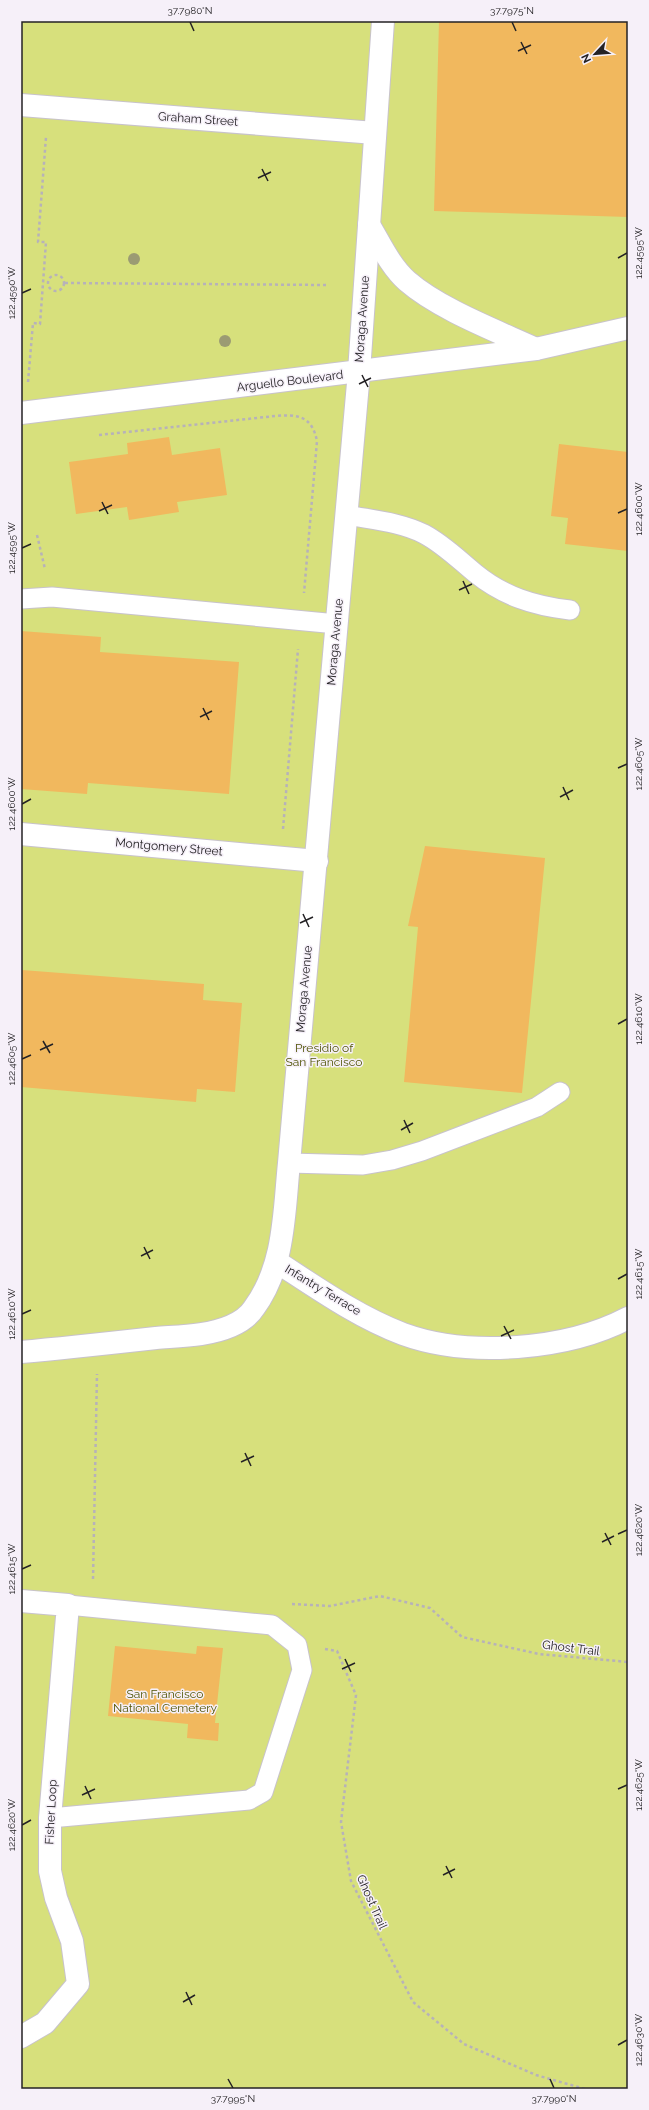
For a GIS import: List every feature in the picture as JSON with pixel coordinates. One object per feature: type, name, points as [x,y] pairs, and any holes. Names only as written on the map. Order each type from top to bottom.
[{"type":"street","name":"Moraga Avenue","points":[[277,1262],[281,1242],[289,1163],[347,515],[359,372],[383,21]]},
{"type":"street","name":"Graham Street","points":[[21,105],[375,133]]},
{"type":"street","points":[[369,225],[396,269],[407,281],[445,306],[536,349]]},
{"type":"street","name":"Arguello Boulevard","points":[[23,412],[359,372],[536,349],[628,328]]},
{"type":"street","name":"Montgomery Street","points":[[21,834],[317,861]]},
{"type":"street","name":"Infantry Terrace","points":[[21,1352],[198,1334],[231,1326],[244,1319],[254,1309],[264,1294],[277,1262],[337,1300],[371,1318],[404,1334],[442,1343],[500,1347],[546,1344],[591,1334],[628,1318]]},
{"type":"street","points":[[21,1601],[68,1605]]},
{"type":"street","name":"Fisher Loop","points":[[21,2037],[45,2023],[78,1984],[72,1941],[56,1898],[50,1871],[50,1818],[68,1605]]},
{"type":"lane","points":[[347,515],[406,525],[444,546],[475,574],[512,597],[533,604],[570,610]]},
{"type":"lane","points":[[21,599],[52,597],[337,624]]},
{"type":"lane","points":[[289,1163],[363,1165],[392,1160],[422,1151],[536,1107],[560,1092]]},
{"type":"lane","points":[[50,1818],[249,1800],[263,1792],[302,1670],[297,1645],[272,1625],[68,1605]]},
{"type":"path","points":[[23,412],[33,323],[40,324],[46,242],[38,242],[48,108]]},
{"type":"path","points":[[47,282],[50,277],[55,274],[62,277],[65,282]]},
{"type":"path","points":[[47,282],[51,290],[56,291],[61,289],[65,282]]},
{"type":"path","points":[[65,282],[327,285]]},
{"type":"path","points":[[92,436],[275,416],[299,416],[309,422],[315,430],[317,441],[303,598]]},
{"type":"path","points":[[37,535],[52,597]]},
{"type":"path","points":[[283,830],[299,642]]},
{"type":"path","points":[[92,1607],[97,1344]]},
{"type":"path","name":"Ghost Trail","points":[[272,1625],[291,1604],[330,1606],[380,1596],[430,1608],[462,1637],[539,1654],[628,1662]]},
{"type":"path","name":"Ghost Trail","points":[[297,1645],[337,1651],[356,1695],[341,1822],[351,1881],[412,2002],[464,2044],[536,2075],[585,2089]]},
{"type":"green space","name":"Presidio of San Francisco","points":[[21,21],[628,21],[628,2089],[21,2089]]},
{"type":"building","points":[[439,21],[628,21],[628,217],[434,211]]},
{"type":"building","points":[[169,437],[172,455],[220,448],[227,495],[177,502],[179,512],[129,520],[127,507],[76,514],[69,462],[128,454],[127,443]]},
{"type":"building","points":[[559,444],[628,452],[628,551],[565,544],[568,518],[551,516]]},
{"type":"building","points":[[21,631],[101,637],[100,652],[239,662],[229,794],[88,783],[87,794],[21,789]]},
{"type":"building","points":[[425,846],[545,858],[522,1093],[404,1082],[418,927],[408,926]]},
{"type":"building","points":[[22,970],[204,984],[203,1000],[242,1003],[235,1092],[197,1089],[196,1102],[21,1087]]},
{"type":"building","points":[[115,1646],[196,1654],[197,1646],[223,1648],[215,1723],[219,1723],[218,1741],[187,1738],[188,1724],[108,1716]]},
{"type":"park label","name":"San Francisco National Cemetery","points":[[165,1701]]}]
